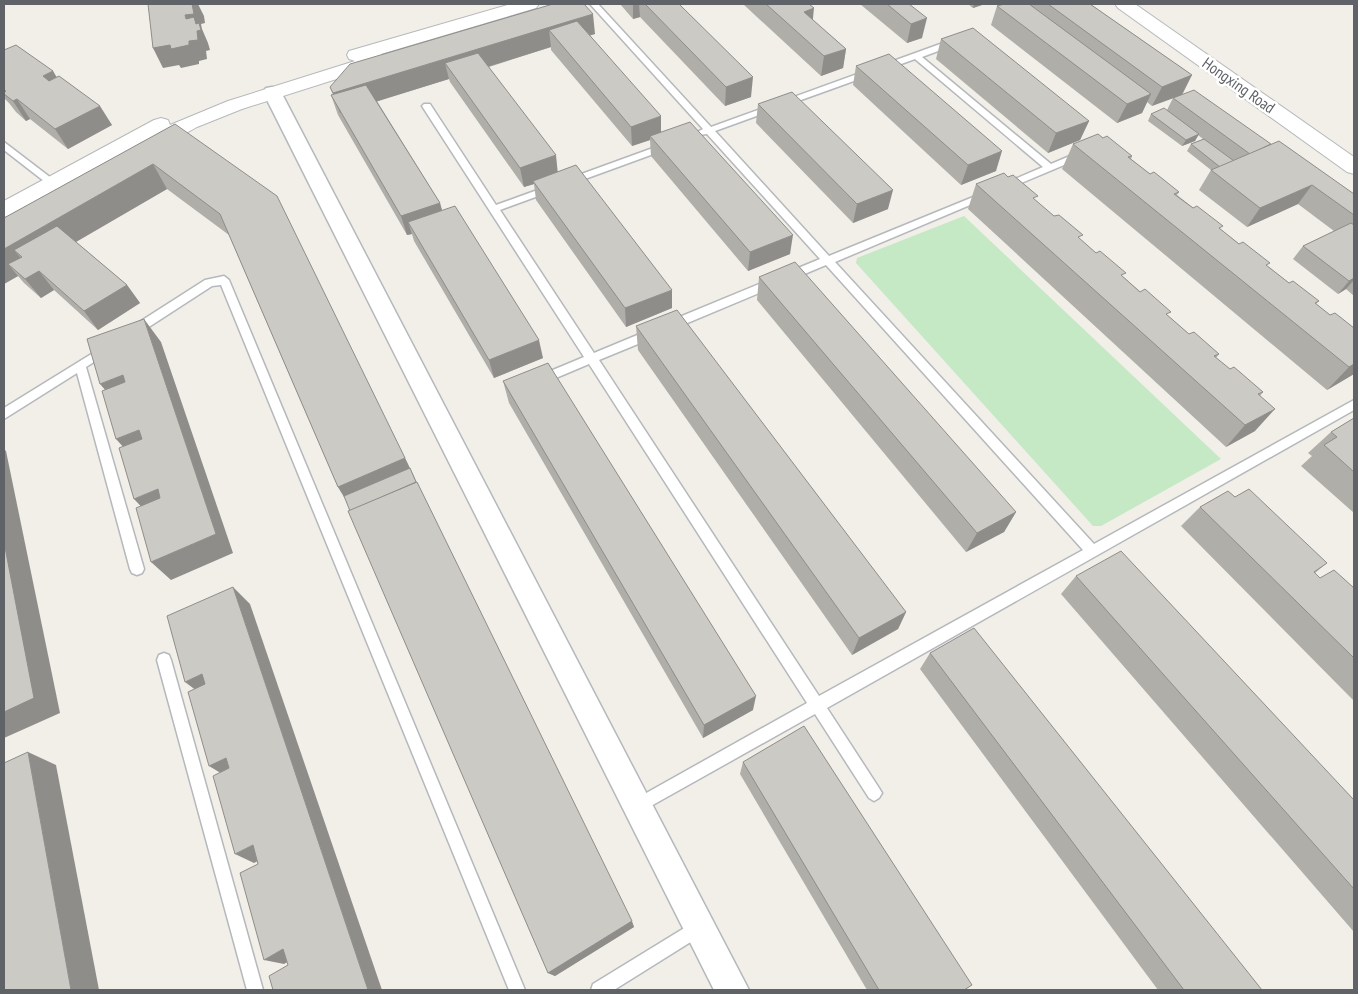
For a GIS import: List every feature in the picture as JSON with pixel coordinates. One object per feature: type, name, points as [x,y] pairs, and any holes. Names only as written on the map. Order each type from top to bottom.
[{"type":"street","name":"Hongxing Road","points":[[1124,4],[1354,167]]},
{"type":"street","points":[[4,225],[190,123],[272,92],[539,6]]},
{"type":"street","points":[[4,210],[180,114],[227,95],[539,6]]},
{"type":"street","points":[[272,92],[732,990]]},
{"type":"lane","points":[[594,4],[1092,551]]},
{"type":"lane","points":[[494,208],[961,40]]},
{"type":"lane","points":[[916,56],[1050,168]]},
{"type":"lane","points":[[427,106],[874,793]]},
{"type":"lane","points":[[4,145],[52,183]]},
{"type":"lane","points":[[528,385],[1091,151]]},
{"type":"lane","points":[[4,414],[210,283],[224,280],[517,990]]},
{"type":"lane","points":[[80,365],[137,569]]},
{"type":"lane","points":[[637,806],[1354,405]]},
{"type":"lane","points":[[164,660],[255,990]]},
{"type":"lane","points":[[599,990],[699,926]]},
{"type":"green space","points":[[964,216],[1221,459],[1101,526],[1093,526],[856,263],[857,258]]},
{"type":"building","points":[[148,4],[192,4],[194,14],[185,15],[186,19],[194,17],[196,24],[199,23],[201,30],[197,31],[198,40],[189,41],[189,45],[171,49],[170,45],[153,48]]},
{"type":"building","points":[[553,4],[584,4],[593,14],[333,93],[330,87],[350,64]]},
{"type":"building","points":[[645,4],[679,4],[753,77],[726,87]]},
{"type":"building","points":[[766,4],[809,4],[814,8],[804,12],[846,49],[824,56]]},
{"type":"building","points":[[887,4],[909,4],[927,18],[911,24]]},
{"type":"building","points":[[1004,4],[1029,4],[1151,94],[1127,104],[997,6]]},
{"type":"building","points":[[1048,4],[1090,4],[1192,75],[1162,87]]},
{"type":"building","points":[[577,21],[661,116],[631,127],[549,30]]},
{"type":"building","points":[[973,28],[1089,121],[1056,133],[941,39]]},
{"type":"building","points":[[16,45],[53,71],[43,76],[49,81],[59,76],[100,106],[55,129],[17,99],[13,101],[4,94],[6,91],[4,90],[4,50]]},
{"type":"building","points":[[478,53],[556,155],[520,168],[445,63]]},
{"type":"building","points":[[889,54],[1002,151],[968,165],[856,66]]},
{"type":"building","points":[[366,85],[440,203],[401,216],[331,95]]},
{"type":"building","points":[[1194,90],[1271,144],[1250,154],[1173,98]]},
{"type":"building","points":[[792,92],[893,190],[857,204],[758,104]]},
{"type":"building","points":[[1164,108],[1199,134],[1186,140],[1151,114]]},
{"type":"building","points":[[690,122],[793,235],[750,252],[650,136]]},
{"type":"building","points":[[175,124],[277,196],[405,458],[338,487],[220,214],[153,164],[4,249],[4,218]]},
{"type":"building","points":[[1098,134],[1103,138],[1107,136],[1132,156],[1128,157],[1150,174],[1154,172],[1179,192],[1174,194],[1193,208],[1197,206],[1223,226],[1219,228],[1239,244],[1243,242],[1270,263],[1266,265],[1289,283],[1293,281],[1319,301],[1315,303],[1330,315],[1335,313],[1354,328],[1354,364],[1349,367],[1073,144]]},
{"type":"building","points":[[1204,139],[1234,161],[1220,167],[1191,144]]},
{"type":"building","points":[[1279,141],[1354,194],[1354,215],[1312,185],[1260,208],[1211,170]]},
{"type":"building","points":[[576,165],[672,290],[625,308],[533,181]]},
{"type":"building","points":[[1004,173],[1008,177],[1013,175],[1038,196],[1033,198],[1054,216],[1059,215],[1083,235],[1078,237],[1096,253],[1100,251],[1126,273],[1121,275],[1140,292],[1145,289],[1171,312],[1166,314],[1189,334],[1194,332],[1219,354],[1214,356],[1230,369],[1234,367],[1263,392],[1258,394],[1275,409],[1245,425],[976,184]]},
{"type":"building","points":[[455,206],[539,340],[489,360],[408,222]]},
{"type":"building","points":[[1351,223],[1354,225],[1354,278],[1349,281],[1303,246]]},
{"type":"building","points":[[57,226],[127,285],[84,311],[39,271],[25,279],[8,264],[22,257],[14,250]]},
{"type":"building","points":[[795,262],[1016,512],[977,533],[759,277]]},
{"type":"building","points":[[677,310],[906,612],[859,638],[636,326]]},
{"type":"building","points":[[144,319],[216,534],[151,562],[136,508],[160,498],[158,489],[134,499],[119,448],[142,439],[139,430],[116,439],[102,391],[125,382],[123,375],[100,384],[87,339]]},
{"type":"building","points":[[548,363],[756,696],[704,725],[503,381]]},
{"type":"building","points":[[1354,418],[1354,472],[1324,445],[1337,437],[1331,432]]},
{"type":"building","points":[[410,468],[416,482],[350,511],[344,496]]},
{"type":"building","points":[[417,482],[632,921],[548,973],[348,511]]},
{"type":"building","points":[[1249,489],[1327,563],[1314,572],[1320,578],[1334,570],[1354,588],[1354,658],[1200,507],[1228,491],[1235,497]]},
{"type":"building","points":[[4,542],[34,698],[4,712]]},
{"type":"building","points":[[1121,551],[1354,800],[1354,889],[1076,576]]},
{"type":"building","points":[[233,587],[368,990],[273,990],[269,976],[288,965],[283,949],[264,960],[240,873],[258,864],[253,845],[235,854],[213,776],[229,768],[226,758],[209,766],[188,692],[205,684],[202,674],[185,682],[167,616]]},
{"type":"building","points":[[974,628],[1262,990],[1184,990],[930,653]]},
{"type":"building","points":[[804,726],[972,985],[964,990],[879,990],[743,762]]},
{"type":"building","points":[[28,752],[71,990],[4,990],[4,763]]}]
